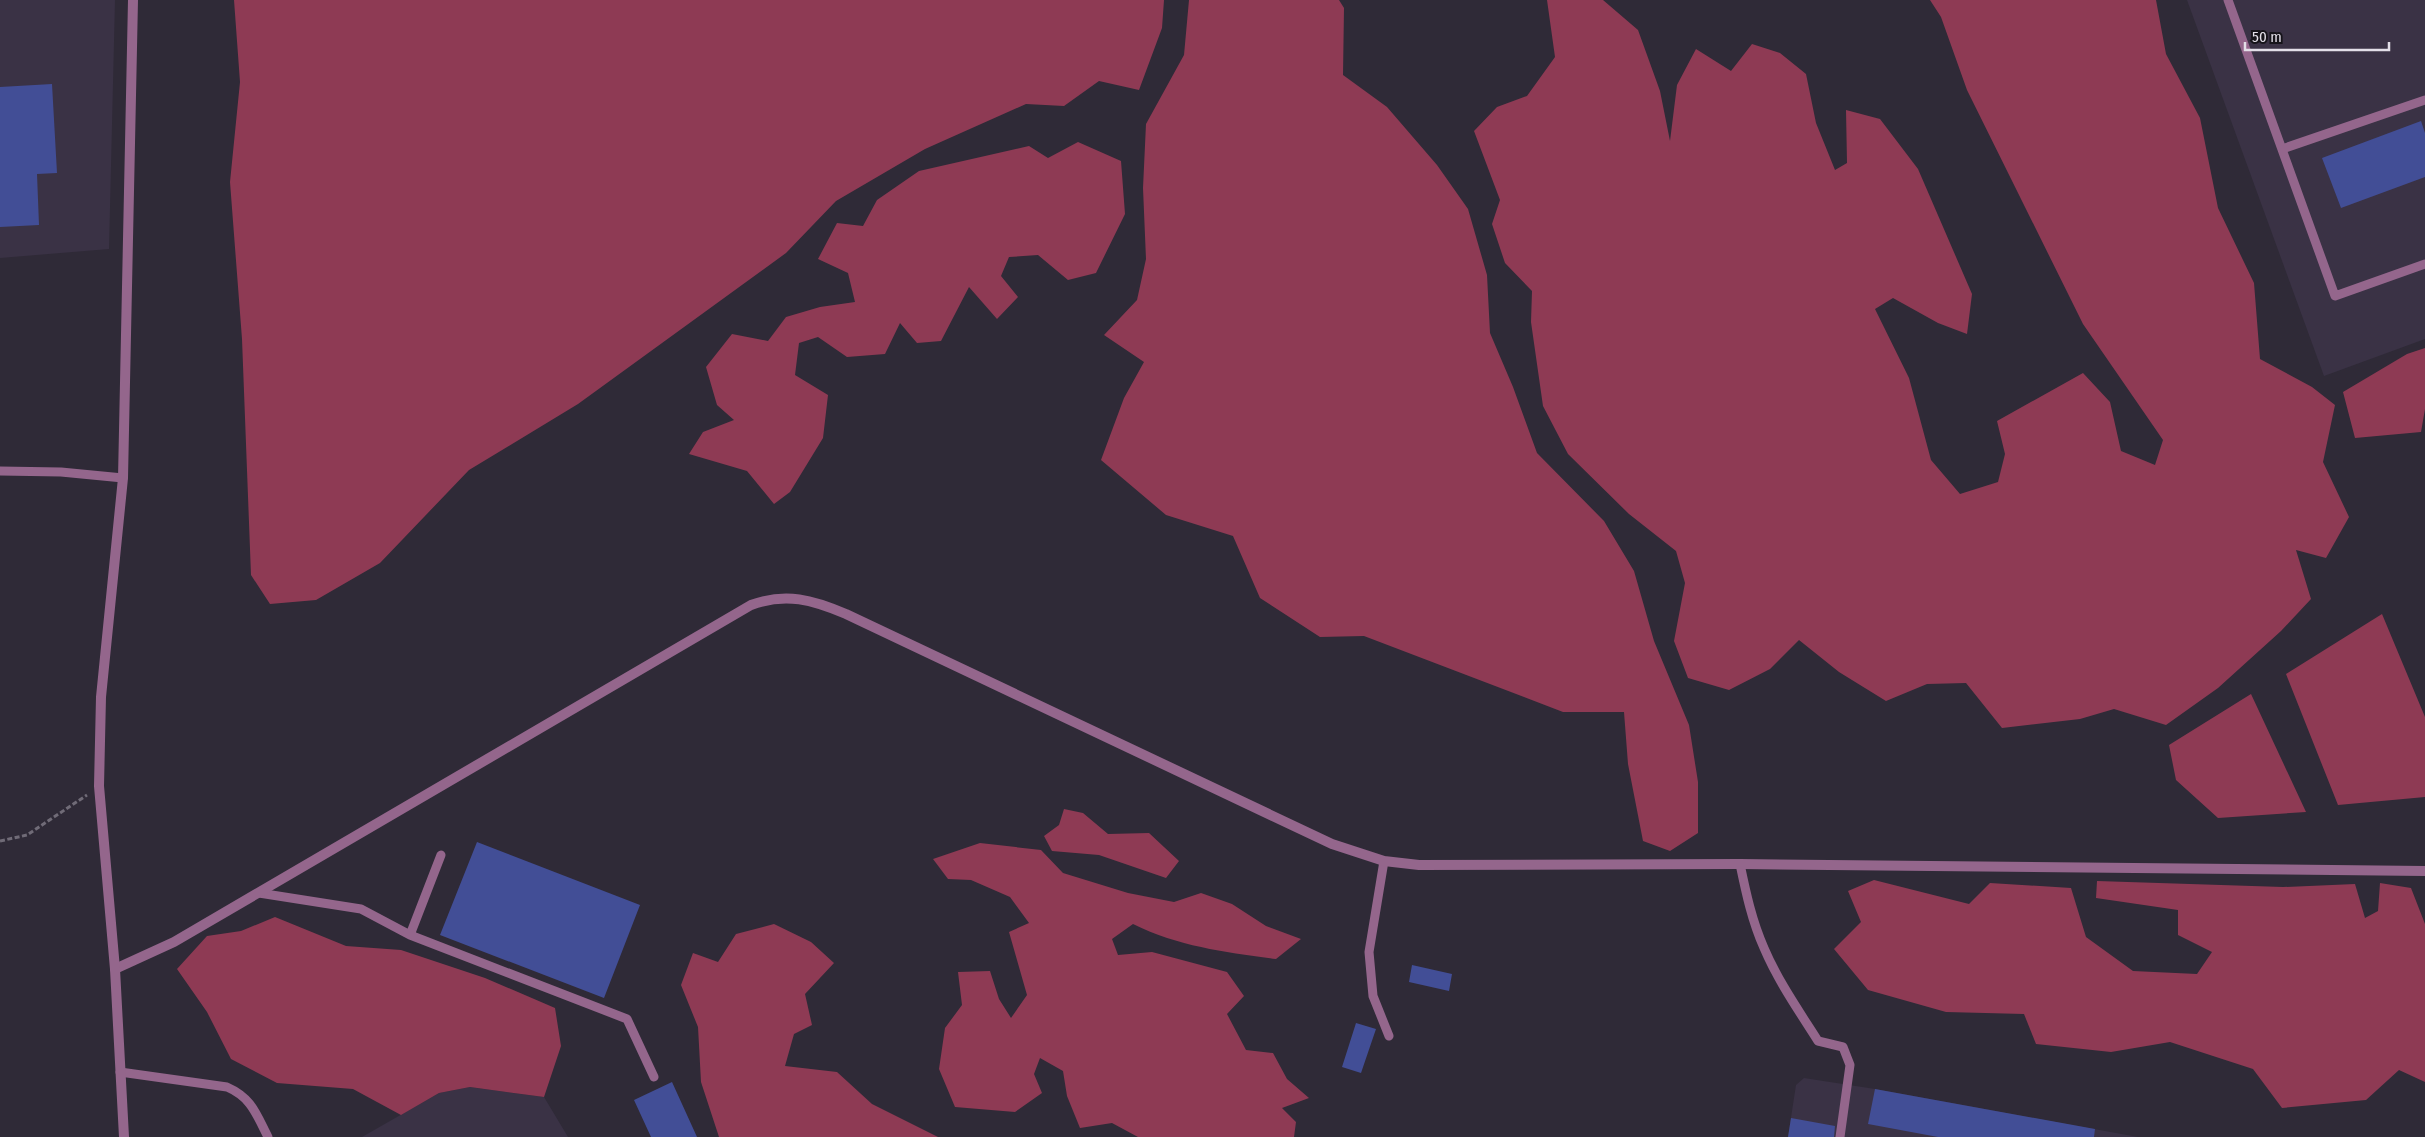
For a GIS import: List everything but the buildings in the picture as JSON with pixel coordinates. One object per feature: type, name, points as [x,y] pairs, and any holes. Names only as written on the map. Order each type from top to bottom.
[{"type":"street","points":[[124,1137],[115,969],[99,786],[101,697],[123,478],[133,0]]},
{"type":"street","points":[[115,969],[174,942],[751,606],[769,599],[787,598],[806,600],[846,614],[1332,844],[1384,861],[1419,864],[1740,864],[2425,871]]},
{"type":"lane","points":[[2228,0],[2335,296],[2425,264]]},
{"type":"lane","points":[[2282,149],[2425,100]]},
{"type":"lane","points":[[0,471],[60,472],[123,478]]},
{"type":"lane","points":[[410,935],[441,855]]},
{"type":"lane","points":[[1384,861],[1369,952],[1374,996],[1389,1036]]},
{"type":"lane","points":[[1740,864],[1749,905],[1764,949],[1791,998],[1818,1041],[1843,1047],[1850,1065],[1840,1137]]},
{"type":"lane","points":[[259,893],[361,909],[410,935],[627,1019],[654,1076]]},
{"type":"lane","points":[[120,1072],[227,1087],[248,1099],[268,1137]]},
{"type":"path","points":[[0,841],[27,835],[99,786]]},
{"type":"shaded area","points":[[0,0],[115,0],[109,249],[0,258]]},
{"type":"shaded area","points":[[234,0],[1164,0],[1162,28],[1139,90],[1099,81],[1064,106],[1026,104],[925,149],[836,201],[786,253],[578,404],[469,470],[380,563],[316,600],[270,604],[251,575],[242,339],[230,182],[240,82]]},
{"type":"shaded area","points":[[1189,0],[1339,0],[1344,8],[1343,75],[1387,107],[1437,165],[1468,209],[1487,275],[1490,333],[1513,387],[1537,453],[1604,521],[1634,571],[1654,641],[1689,725],[1698,782],[1698,833],[1670,851],[1643,841],[1628,764],[1624,712],[1563,712],[1364,636],[1320,637],[1260,598],[1233,536],[1166,515],[1101,460],[1124,398],[1144,362],[1104,335],[1137,300],[1146,259],[1143,188],[1146,124],[1184,55]]},
{"type":"shaded area","points":[[1547,0],[1603,0],[1638,30],[1660,91],[1670,141],[1677,85],[1696,49],[1731,71],[1752,44],[1780,53],[1806,74],[1816,123],[1835,170],[1847,163],[1846,110],[1880,119],[1918,169],[1972,294],[1967,334],[1938,323],[1893,298],[1875,309],[1909,378],[1931,460],[1960,494],[1998,482],[2005,454],[1997,421],[2083,373],[2110,402],[2121,451],[2155,465],[2163,440],[2083,324],[1967,90],[1941,17],[1930,0],[2156,0],[2166,54],[2200,118],[2218,208],[2254,283],[2260,359],[2312,387],[2335,405],[2323,462],[2349,517],[2326,558],[2296,550],[2311,599],[2281,631],[2218,688],[2166,725],[2114,709],[2080,719],[2002,728],[1966,683],[1927,684],[1886,701],[1839,672],[1799,640],[1770,669],[1729,690],[1688,678],[1674,641],[1685,583],[1676,551],[1629,514],[1568,454],[1543,406],[1531,322],[1532,291],[1505,263],[1492,224],[1500,200],[1474,131],[1497,107],[1527,96],[1555,57]]},
{"type":"shaded area","points":[[2187,0],[2425,0],[2425,339],[2324,376]]},
{"type":"shaded area","points":[[1078,142],[1121,161],[1125,214],[1096,273],[1068,280],[1038,255],[1009,257],[1001,276],[1018,297],[997,319],[969,287],[941,341],[917,343],[900,323],[885,354],[847,357],[818,337],[799,343],[795,375],[828,395],[823,438],[790,492],[774,504],[747,471],[689,454],[703,432],[734,420],[717,405],[706,367],[732,334],[768,341],[786,317],[820,307],[855,302],[848,273],[818,259],[837,223],[863,226],[877,200],[919,171],[1029,146],[1048,158]]},
{"type":"shaded area","points":[[2425,348],[2425,409],[2421,432],[2355,438],[2343,392],[2407,354]]},
{"type":"shaded area","points":[[2382,614],[2425,717],[2425,797],[2338,805],[2286,674]]},
{"type":"shaded area","points":[[2251,694],[2306,812],[2218,818],[2176,780],[2169,745]]},
{"type":"shaded area","points":[[1064,809],[1083,813],[1108,834],[1149,833],[1179,861],[1166,878],[1099,855],[1052,851],[1044,836],[1059,825]]},
{"type":"shaded area","points":[[980,843],[1041,850],[1063,873],[1128,893],[1174,902],[1201,893],[1232,904],[1266,926],[1301,939],[1276,959],[1203,948],[1168,938],[1133,924],[1112,939],[1118,955],[1152,952],[1227,972],[1244,996],[1227,1014],[1246,1050],[1273,1053],[1287,1079],[1309,1098],[1282,1108],[1296,1122],[1294,1137],[1138,1137],[1112,1123],[1080,1128],[1067,1096],[1063,1071],[1040,1058],[1034,1074],[1042,1093],[1015,1112],[955,1107],[939,1069],[945,1028],[962,1005],[958,972],[990,971],[999,999],[1011,1018],[1027,995],[1009,932],[1029,923],[1010,897],[971,880],[948,879],[933,859]]},
{"type":"shaded area","points":[[1874,880],[1969,904],[1990,883],[2071,888],[2086,937],[2133,971],[2197,974],[2212,952],[2178,935],[2178,910],[2096,898],[2097,881],[2283,887],[2355,884],[2365,918],[2378,911],[2380,883],[2411,888],[2425,924],[2425,1082],[2399,1070],[2366,1100],[2282,1108],[2253,1069],[2170,1042],[2111,1052],[2036,1044],[2024,1014],[1946,1012],[1868,990],[1834,949],[1861,922],[1848,891]]},
{"type":"shaded area","points":[[275,917],[346,946],[401,950],[485,978],[555,1008],[561,1046],[544,1097],[470,1087],[439,1093],[401,1115],[353,1089],[277,1083],[231,1059],[207,1012],[177,969],[207,936],[241,931]]},
{"type":"shaded area","points":[[774,924],[811,942],[834,963],[805,994],[812,1025],[794,1034],[785,1066],[837,1072],[872,1104],[938,1137],[719,1137],[701,1082],[698,1027],[681,985],[693,953],[718,962],[736,934]]},
{"type":"shaded area","points":[[1804,1078],[1875,1089],[2138,1137],[1788,1137],[1796,1085]]},
{"type":"shaded area","points":[[470,1087],[544,1097],[568,1137],[362,1137],[439,1093]]}]
